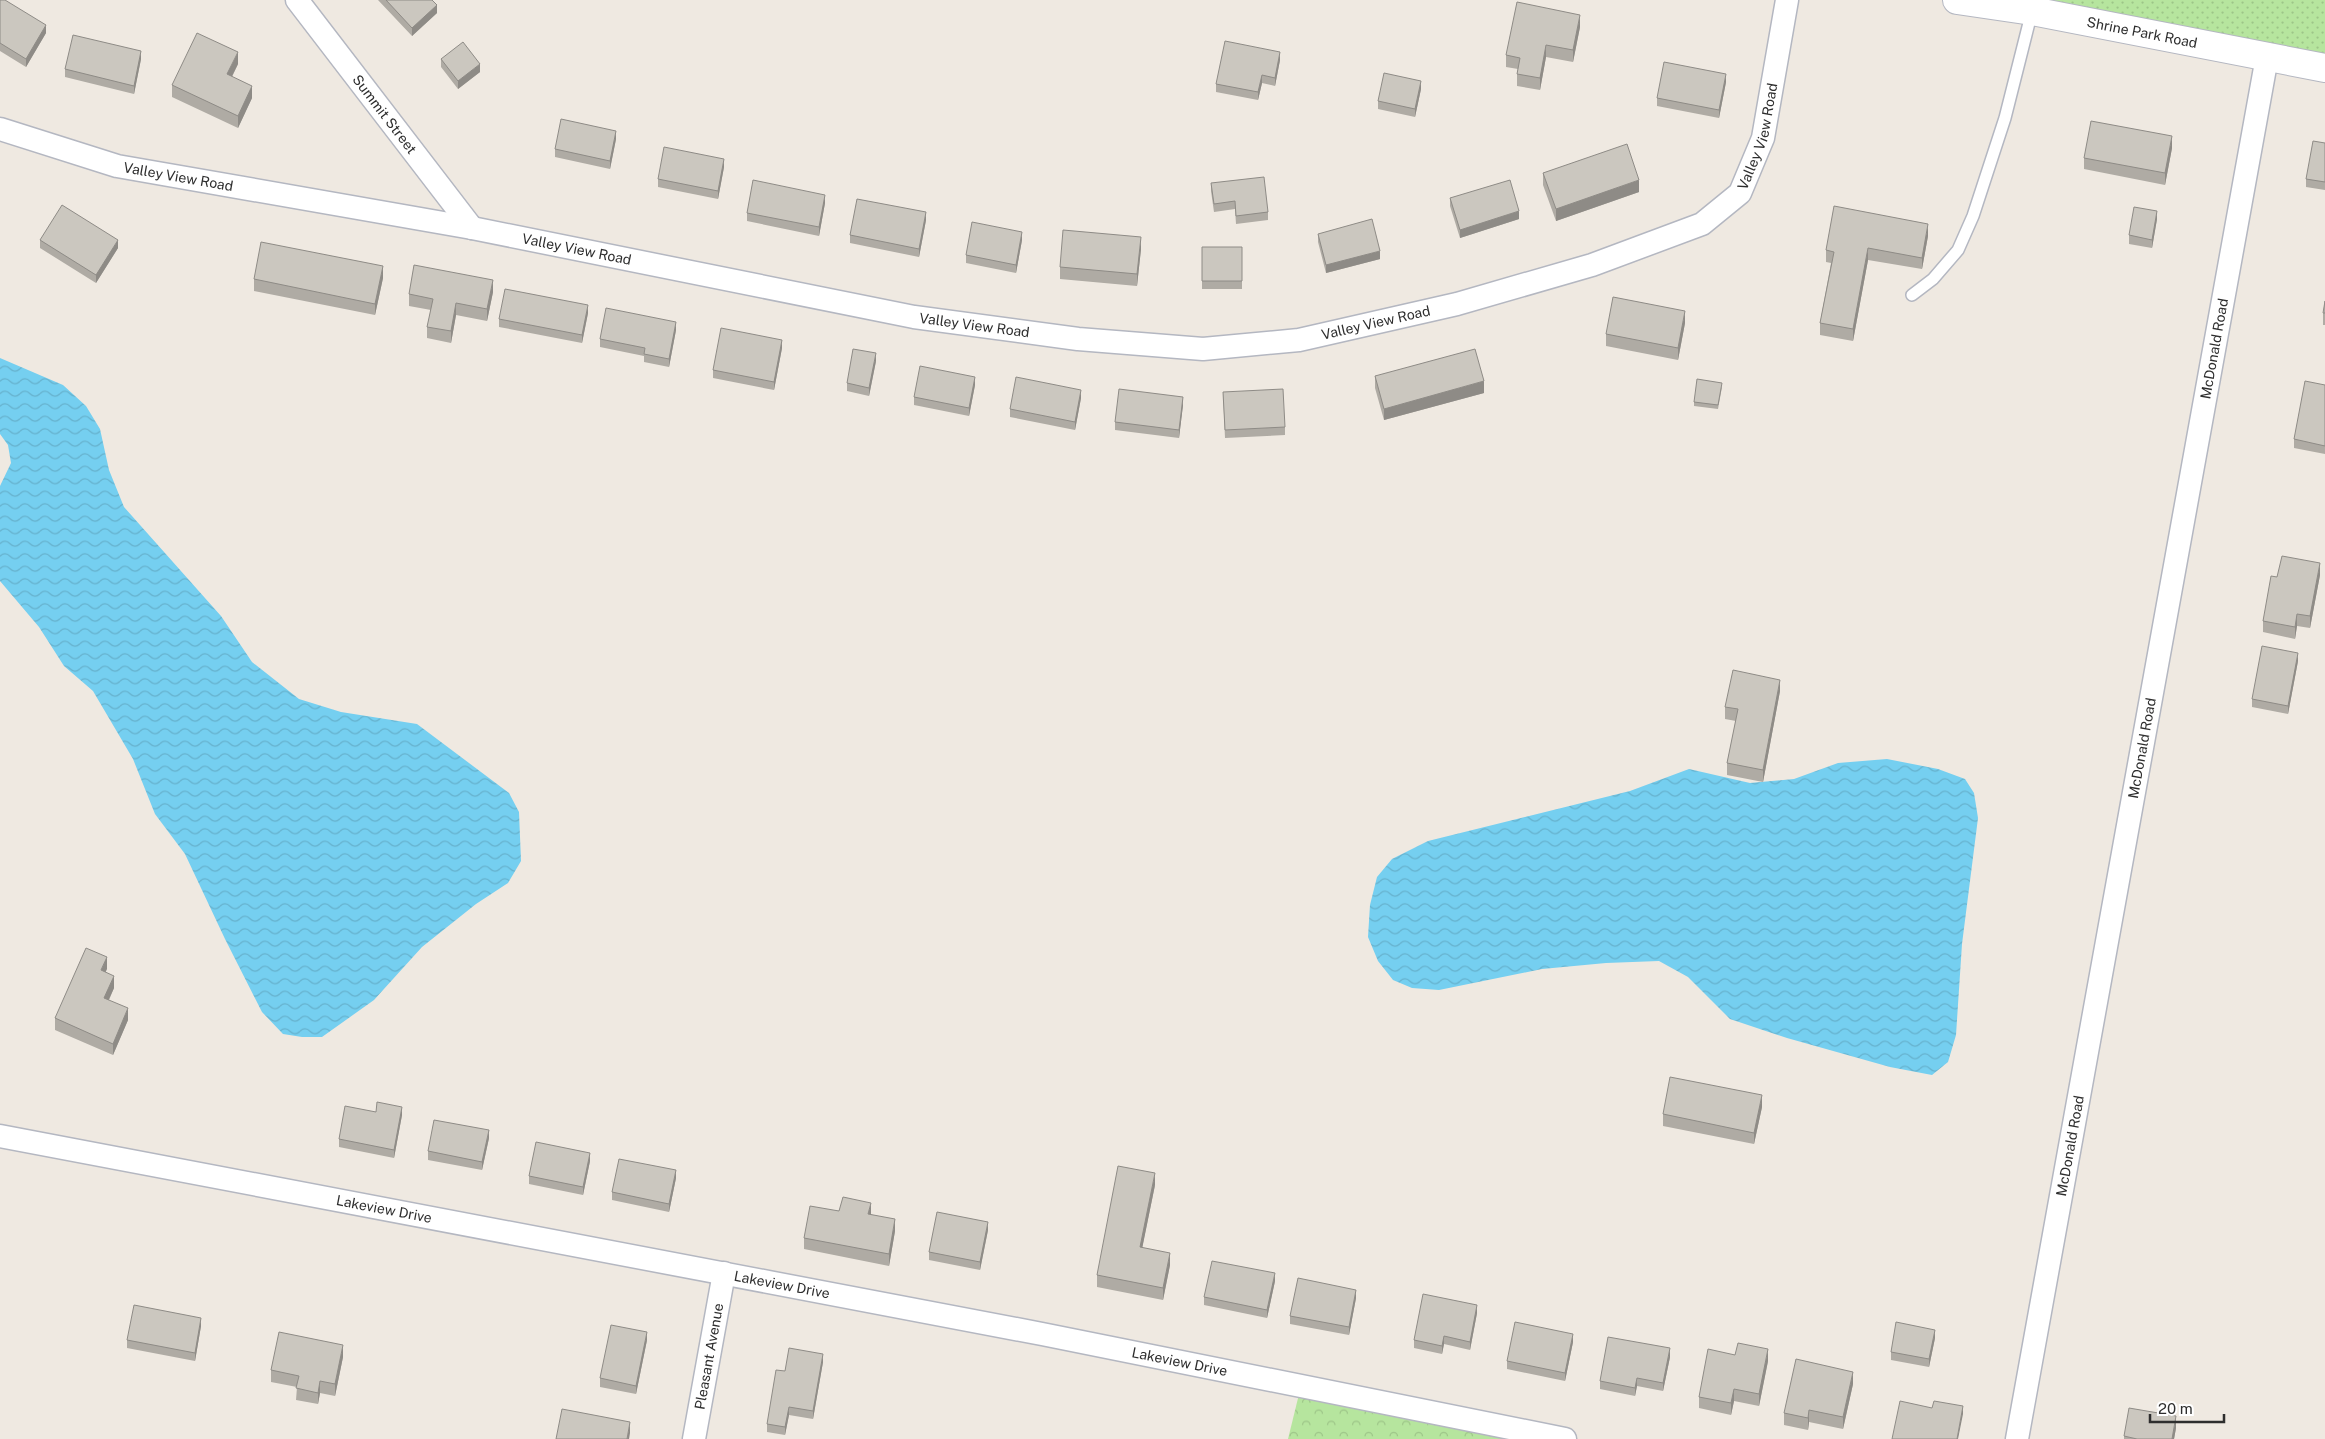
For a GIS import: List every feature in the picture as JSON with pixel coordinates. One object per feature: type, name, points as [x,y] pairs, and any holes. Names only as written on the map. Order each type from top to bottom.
[{"type":"street","name":"Summit Street","points":[[297,0],[472,228]]},
{"type":"street","name":"Valley View Road","points":[[0,129],[117,166],[472,228],[933,320],[1078,339],[1203,349],[1298,340],[1457,304],[1592,265],[1702,224],[1740,193],[1763,138],[1787,0]]},
{"type":"street","name":"Shrine Park Road","points":[[1957,0],[2032,11],[2325,68]]},
{"type":"street","name":"McDonald Road","points":[[2017,1439],[2267,57]]},
{"type":"street","name":"Lakeview Drive","points":[[0,1136],[1042,1334],[1564,1439]]},
{"type":"street","name":"Pleasant Avenue","points":[[694,1439],[724,1273]]},
{"type":"lane","points":[[1912,295],[1933,279],[1958,250],[1974,216],[2005,118],[2032,11]]},
{"type":"green space","points":[[1957,0],[2325,0],[2325,68]]},
{"type":"green space","points":[[1301,1386],[1565,1439],[1288,1439]]},
{"type":"water","points":[[0,358],[63,385],[86,406],[100,429],[109,470],[124,507],[221,616],[252,662],[299,699],[341,712],[417,724],[509,793],[519,812],[521,861],[508,883],[476,904],[422,947],[374,1000],[322,1037],[302,1037],[283,1034],[262,1012],[185,854],[155,814],[133,759],[93,691],[64,666],[39,627],[0,581],[0,486],[11,463],[8,445],[0,434]]},
{"type":"water","points":[[1887,759],[1938,769],[1965,779],[1974,793],[1978,818],[1962,944],[1956,1035],[1948,1062],[1932,1075],[1890,1067],[1787,1038],[1730,1019],[1688,977],[1659,961],[1606,963],[1542,969],[1439,990],[1412,988],[1393,980],[1378,961],[1368,937],[1370,905],[1377,877],[1392,859],[1428,841],[1630,791],[1689,769],[1750,783],[1794,779],[1838,763]]},
{"type":"building","points":[[0,0],[5,0],[46,25],[26,59],[0,43]]},
{"type":"building","points":[[386,0],[432,0],[437,5],[412,28]]},
{"type":"building","points":[[1517,2],[1580,15],[1573,50],[1546,45],[1540,78],[1517,74],[1520,58],[1506,55]]},
{"type":"building","points":[[197,33],[238,52],[227,74],[252,86],[238,116],[172,85]]},
{"type":"building","points":[[73,35],[141,51],[134,86],[65,69]]},
{"type":"building","points":[[1225,41],[1280,52],[1275,78],[1262,75],[1258,92],[1216,84]]},
{"type":"building","points":[[463,42],[480,64],[458,81],[441,59]]},
{"type":"building","points":[[1664,62],[1726,74],[1719,110],[1657,98]]},
{"type":"building","points":[[1384,73],[1421,81],[1415,109],[1378,101]]},
{"type":"building","points":[[561,119],[616,131],[610,161],[555,149]]},
{"type":"building","points":[[2091,121],[2172,136],[2165,173],[2084,158]]},
{"type":"building","points":[[2313,141],[2325,143],[2325,182],[2306,179]]},
{"type":"building","points":[[1627,144],[1639,180],[1556,209],[1543,173]]},
{"type":"building","points":[[664,147],[724,159],[718,191],[658,179]]},
{"type":"building","points":[[1264,177],[1268,212],[1236,216],[1235,201],[1214,204],[1211,183]]},
{"type":"building","points":[[753,180],[825,195],[819,227],[747,213]]},
{"type":"building","points":[[1510,180],[1519,211],[1460,230],[1450,198]]},
{"type":"building","points":[[857,199],[926,212],[919,249],[850,235]]},
{"type":"building","points":[[62,205],[118,240],[96,275],[40,240]]},
{"type":"building","points":[[1834,206],[1928,224],[1922,258],[1868,248],[1853,329],[1820,323],[1834,252],[1826,250]]},
{"type":"building","points":[[2134,207],[2157,211],[2152,240],[2129,235]]},
{"type":"building","points":[[1372,219],[1380,251],[1326,265],[1318,234]]},
{"type":"building","points":[[972,222],[1022,232],[1016,265],[966,255]]},
{"type":"building","points":[[1063,230],[1141,237],[1137,274],[1060,267]]},
{"type":"building","points":[[261,242],[383,266],[375,304],[254,279]]},
{"type":"building","points":[[1202,247],[1242,247],[1242,281],[1202,281]]},
{"type":"building","points":[[414,265],[493,280],[487,309],[456,303],[451,331],[427,327],[433,299],[409,294]]},
{"type":"building","points":[[505,289],[588,305],[582,335],[499,319]]},
{"type":"building","points":[[1613,297],[1685,311],[1678,348],[1606,334]]},
{"type":"building","points":[[606,308],[676,322],[669,359],[644,354],[645,348],[600,339]]},
{"type":"building","points":[[721,328],[782,340],[774,382],[713,370]]},
{"type":"building","points":[[853,349],[876,353],[869,388],[847,383]]},
{"type":"building","points":[[1475,349],[1484,381],[1384,409],[1375,376]]},
{"type":"building","points":[[920,366],[975,377],[969,408],[914,397]]},
{"type":"building","points":[[1016,377],[1081,390],[1075,422],[1010,409]]},
{"type":"building","points":[[1697,379],[1722,383],[1718,405],[1694,402]]},
{"type":"building","points":[[2305,381],[2325,385],[2325,446],[2294,439]]},
{"type":"building","points":[[1119,389],[1183,397],[1179,430],[1115,422]]},
{"type":"building","points":[[1283,389],[1285,427],[1225,430],[1223,392]]},
{"type":"building","points":[[2282,556],[2320,563],[2310,616],[2297,614],[2295,627],[2263,621],[2271,576],[2277,577]]},
{"type":"building","points":[[2262,646],[2298,653],[2288,706],[2252,699]]},
{"type":"building","points":[[1733,670],[1780,680],[1763,770],[1727,763],[1738,709],[1725,707]]},
{"type":"building","points":[[86,948],[107,957],[101,970],[114,976],[104,998],[128,1008],[113,1044],[55,1018]]},
{"type":"building","points":[[1670,1077],[1762,1095],[1754,1133],[1663,1114]]},
{"type":"building","points":[[377,1102],[402,1107],[394,1150],[339,1139],[345,1106],[376,1112]]},
{"type":"building","points":[[434,1120],[489,1130],[482,1162],[428,1151]]},
{"type":"building","points":[[536,1142],[590,1153],[583,1187],[529,1176]]},
{"type":"building","points":[[619,1159],[676,1170],[669,1204],[612,1192]]},
{"type":"building","points":[[1118,1166],[1155,1173],[1140,1247],[1170,1253],[1163,1288],[1097,1275]]},
{"type":"building","points":[[843,1197],[871,1203],[868,1214],[895,1219],[889,1254],[804,1238],[810,1206],[839,1211]]},
{"type":"building","points":[[937,1212],[988,1222],[980,1262],[929,1252]]},
{"type":"building","points":[[1212,1261],[1275,1273],[1267,1310],[1204,1297]]},
{"type":"building","points":[[1298,1278],[1356,1290],[1349,1327],[1290,1316]]},
{"type":"building","points":[[1423,1294],[1477,1305],[1470,1342],[1444,1336],[1442,1346],[1414,1340]]},
{"type":"building","points":[[134,1305],[201,1318],[195,1353],[127,1340]]},
{"type":"building","points":[[1515,1322],[1573,1334],[1565,1373],[1507,1361]]},
{"type":"building","points":[[1896,1322],[1935,1330],[1929,1359],[1891,1352]]},
{"type":"building","points":[[611,1325],[647,1332],[636,1386],[600,1378]]},
{"type":"building","points":[[279,1332],[343,1345],[335,1384],[320,1381],[318,1393],[296,1388],[299,1376],[271,1370]]},
{"type":"building","points":[[1608,1337],[1670,1348],[1663,1383],[1637,1378],[1635,1388],[1600,1381]]},
{"type":"building","points":[[1738,1343],[1768,1349],[1759,1394],[1734,1389],[1731,1403],[1699,1397],[1708,1349],[1735,1355]]},
{"type":"building","points":[[789,1348],[823,1354],[813,1411],[789,1407],[785,1427],[767,1424],[776,1370],[785,1371]]},
{"type":"building","points":[[1796,1359],[1853,1372],[1843,1417],[1809,1410],[1808,1418],[1784,1413]]},
{"type":"building","points":[[1900,1401],[1932,1408],[1934,1401],[1963,1406],[1957,1439],[1892,1439]]},
{"type":"building","points":[[2129,1408],[2176,1416],[2172,1439],[2137,1439],[2124,1436]]},
{"type":"building","points":[[562,1409],[630,1422],[627,1439],[556,1439]]}]
